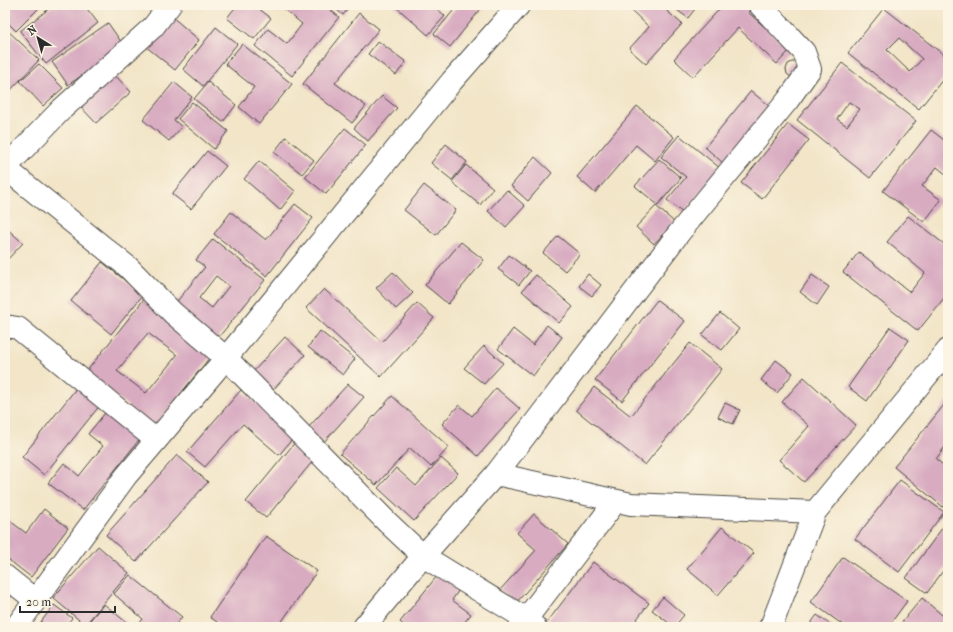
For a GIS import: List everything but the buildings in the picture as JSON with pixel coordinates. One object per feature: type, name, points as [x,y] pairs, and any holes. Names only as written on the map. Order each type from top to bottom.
[{"type":"street","points":[[170,5],[152,27],[62,109],[5,168],[128,268],[173,313],[226,358],[387,522],[423,556],[527,624],[616,501]]},
{"type":"street","points":[[16,627],[126,476],[226,358],[452,81],[519,5]]},
{"type":"street","points":[[364,627],[423,556],[496,474],[679,233],[788,100],[810,69],[804,52],[760,5]]},
{"type":"street","points":[[5,326],[18,328],[156,440]]},
{"type":"street","points":[[770,627],[815,512],[948,350]]},
{"type":"street","points":[[496,474],[631,504],[815,512]]},
{"type":"street","points":[[5,576],[35,600]]}]
